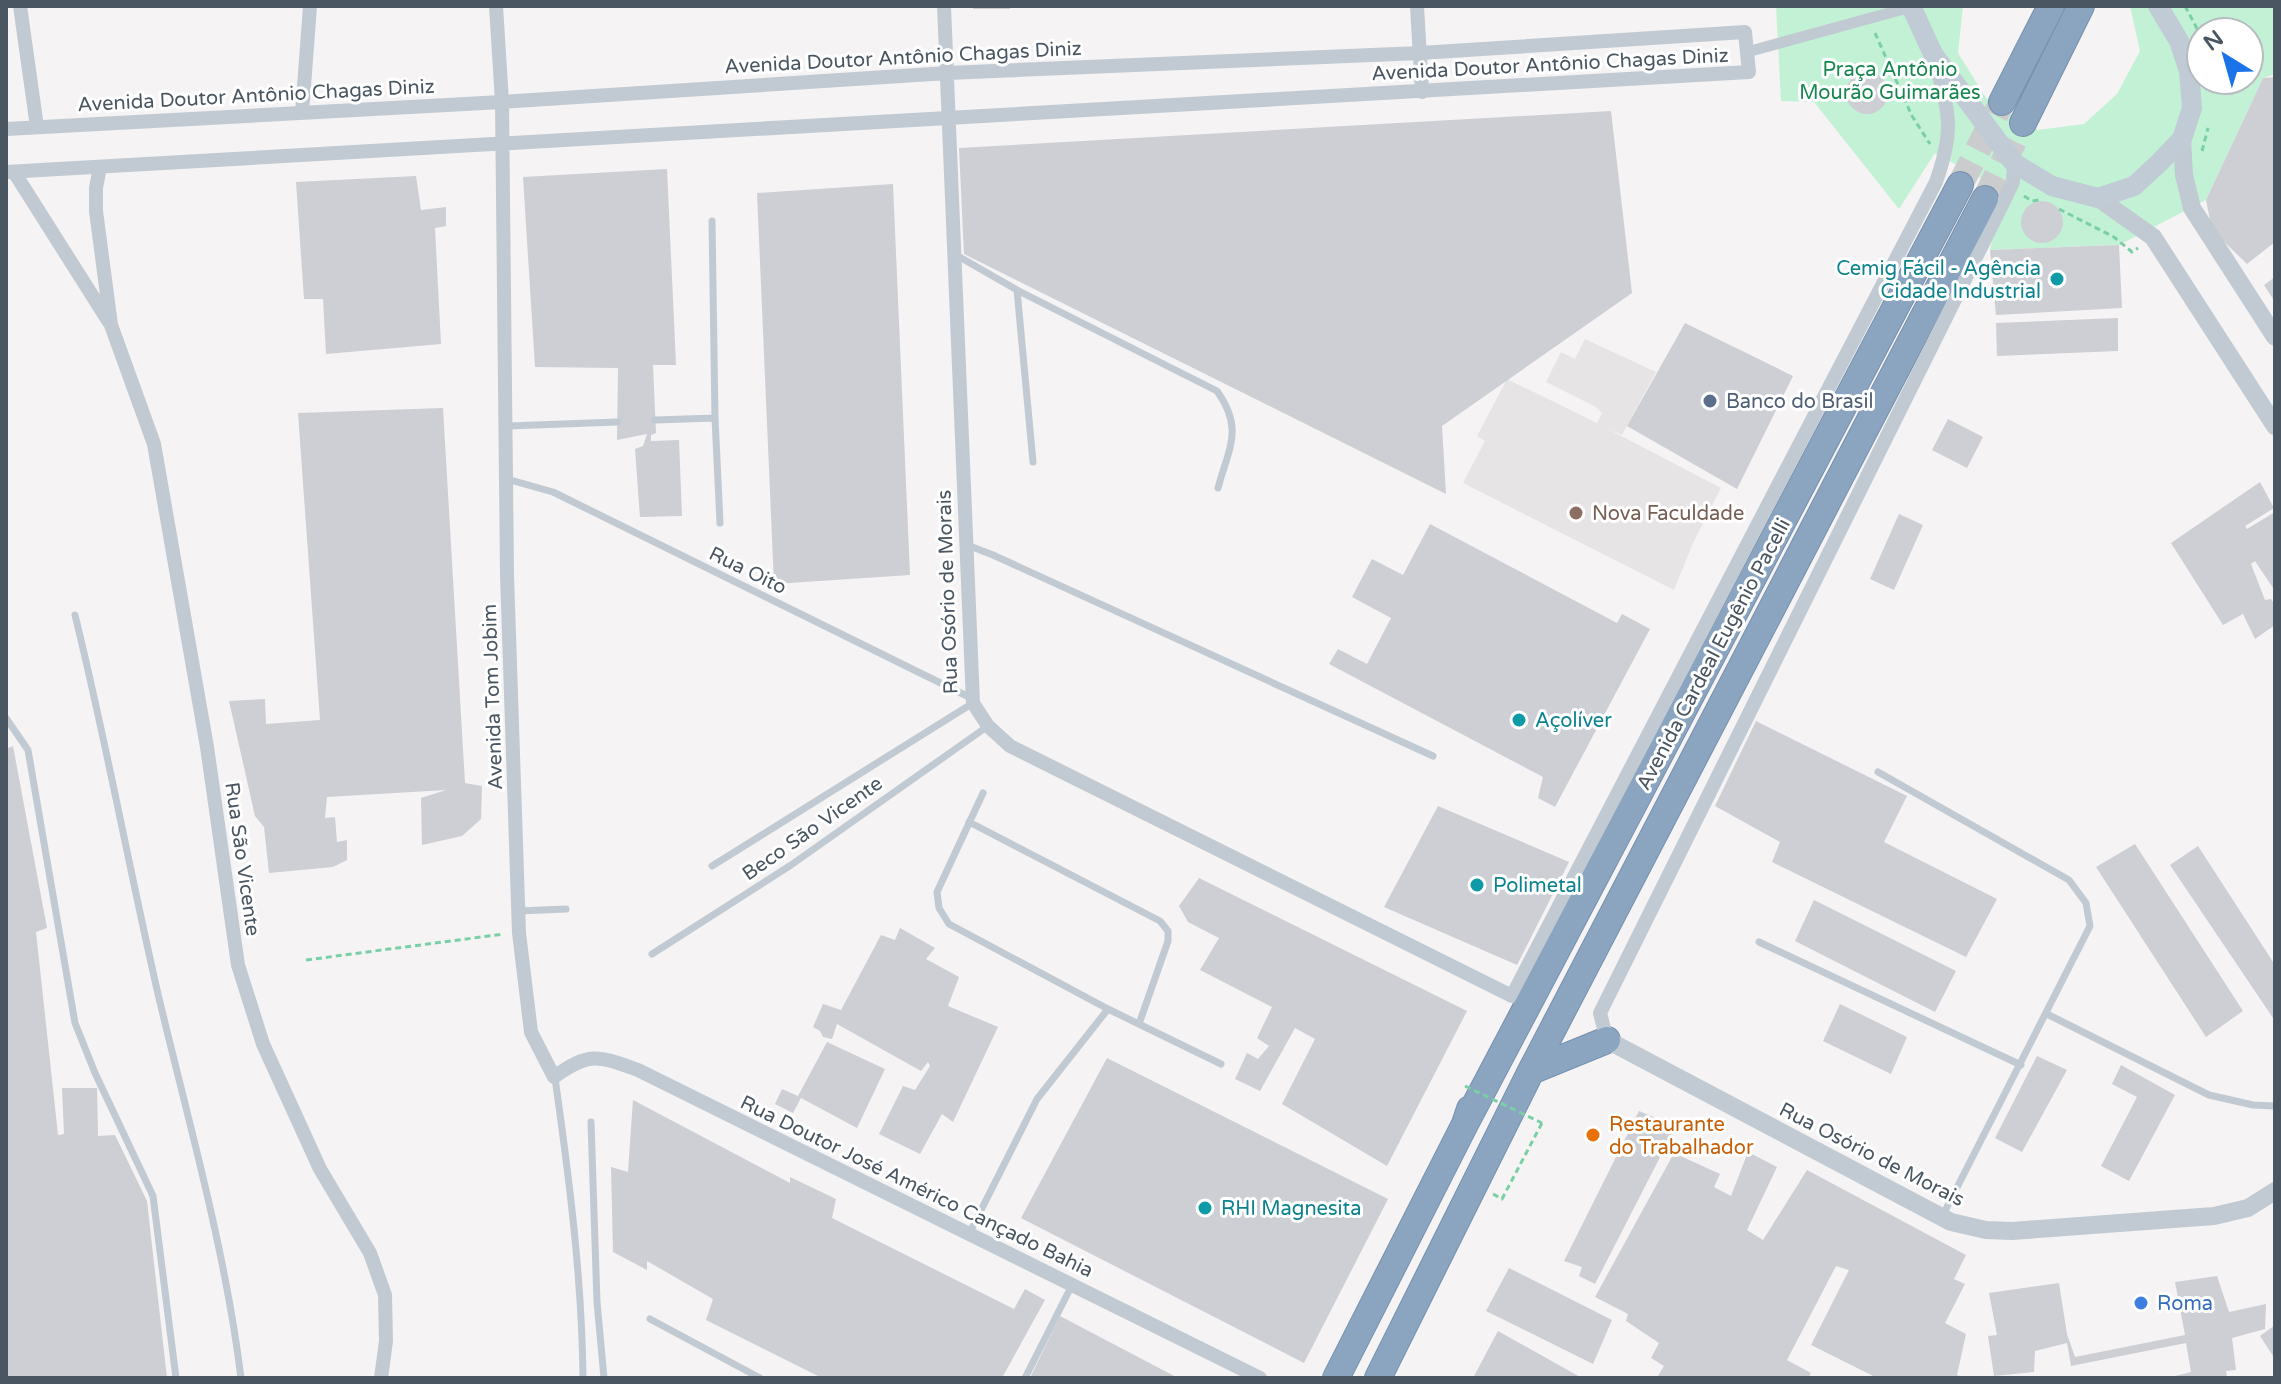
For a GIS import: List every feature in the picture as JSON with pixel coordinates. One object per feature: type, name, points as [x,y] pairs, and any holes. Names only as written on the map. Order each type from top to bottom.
[{"type":"highway","points":[[2002,102],[2051,6]]},
{"type":"highway","points":[[2023,123],[2081,6]]},
{"type":"highway","name":"Avenida Cardeal Eugênio Pacelli","points":[[1465,1124],[1960,185]]},
{"type":"highway","name":"Avenida Cardeal Eugênio Pacelli","points":[[1378,1378],[1531,1071],[1985,199]]},
{"type":"highway","points":[[1336,1378],[1465,1124],[1486,1058],[1512,996]]},
{"type":"highway","points":[[1531,1071],[1607,1040]]},
{"type":"main road","points":[[1911,7],[1933,54],[2014,163],[2052,186],[2098,198],[2134,186],[2182,139],[2192,108],[2189,71],[2179,41],[2162,9]]},
{"type":"street","points":[[20,6],[37,127]]},
{"type":"street","points":[[302,113],[310,6]]},
{"type":"street","name":"Avenida Tom Jobim","points":[[496,6],[502,102],[505,478],[519,933],[531,1032],[554,1077]]},
{"type":"street","name":"Rua Osório de Morais","points":[[944,6],[973,701],[988,726],[1010,746],[1512,996]]},
{"type":"street","points":[[1417,6],[1422,92]]},
{"type":"street","points":[[1747,52],[1911,7]]},
{"type":"street","name":"Avenida Doutor Antônio Chagas Diniz","points":[[6,129],[502,102],[948,73],[1420,53],[1745,32],[1749,72],[10,172]]},
{"type":"street","name":"Avenida Cardeal Eugênio Pacelli","points":[[1512,996],[1936,182],[1948,149],[1949,108],[1933,54]]},
{"type":"street","points":[[2182,139],[2184,175],[2192,208],[2275,337]]},
{"type":"street","points":[[1607,1040],[1600,1013],[2010,188],[2014,163]]},
{"type":"street","name":"Rua São Vicente","points":[[100,167],[96,211],[111,325],[154,444],[207,747],[238,965],[263,1044],[320,1169],[370,1253],[385,1295],[386,1341],[381,1378]]},
{"type":"street","name":"Rua São Vicente","points":[[10,172],[111,325]]},
{"type":"street","points":[[2098,198],[2153,237],[2275,426]]},
{"type":"street","name":"Rua Osório de Morais","points":[[1607,1040],[1951,1222],[1986,1230],[2012,1231],[2214,1216],[2248,1208],[2275,1191]]},
{"type":"street","name":"Rua Doutor José Américo Cançado Bahia","points":[[554,1077],[577,1060],[606,1058],[638,1070],[1260,1378]]},
{"type":"lane","points":[[712,221],[720,523]]},
{"type":"lane","points":[[954,254],[1017,290],[1217,391],[1230,410],[1234,427],[1218,488]]},
{"type":"lane","points":[[1017,290],[1033,462]]},
{"type":"lane","points":[[655,420],[715,418]]},
{"type":"lane","points":[[504,426],[617,422]]},
{"type":"lane","name":"Rua Oito","points":[[505,478],[553,492],[973,701]]},
{"type":"lane","points":[[967,545],[1433,756]]},
{"type":"lane","points":[[75,615],[111,769],[137,902],[221,1263],[241,1378]]},
{"type":"lane","points":[[712,866],[973,701]]},
{"type":"lane","points":[[6,718],[28,750],[75,1023],[153,1196],[176,1378]]},
{"type":"lane","name":"Beco São Vicente","points":[[652,954],[803,856],[988,726]]},
{"type":"lane","points":[[1878,772],[2069,880],[2086,903],[2090,926],[1942,1217]]},
{"type":"lane","points":[[983,793],[937,892],[939,908],[949,924],[1108,1009],[1221,1064]]},
{"type":"lane","points":[[969,822],[1160,921],[1168,931],[1168,941],[1139,1024]]},
{"type":"lane","points":[[519,911],[566,909]]},
{"type":"lane","points":[[1759,942],[2021,1065]]},
{"type":"lane","points":[[969,1234],[1037,1099],[1108,1009]]},
{"type":"lane","points":[[2047,1014],[2209,1095],[2253,1105],[2275,1106]]},
{"type":"lane","name":"Avenida Tom Jobim","points":[[554,1077],[564,1143],[582,1330],[583,1378]]},
{"type":"lane","points":[[591,1122],[597,1302],[604,1378]]},
{"type":"lane","points":[[1025,1378],[1072,1285]]},
{"type":"lane","points":[[650,1319],[760,1378]]},
{"type":"path","points":[[1871,19],[1884,56],[1912,116],[1933,149]]},
{"type":"path","points":[[2201,157],[2208,118]]},
{"type":"path","points":[[2010,188],[2032,201],[2043,199]]},
{"type":"path","points":[[2055,205],[2114,237],[2132,252],[2153,237]]},
{"type":"path","points":[[306,960],[519,933]]},
{"type":"path","points":[[1465,1086],[1542,1123],[1502,1199]]},
{"type":"path","points":[[1527,1123],[1535,1109]]},
{"type":"shaded area","points":[[1585,339],[1656,372],[1622,435],[1606,428],[1721,488],[1693,543],[1674,590],[1463,483],[1485,441],[1477,436],[1507,379],[1597,423],[1602,413],[1596,407],[1546,382],[1561,352],[1575,359]]},
{"type":"green space","name":"Praça Antônio Mourão Guimarães","points":[[1776,6],[1963,6],[1958,53],[1986,98],[2038,130],[2084,124],[2117,94],[2140,51],[2130,6],[2275,6],[2275,74],[2265,77],[2265,16],[2185,16],[2185,96],[2255,96],[2206,200],[2119,245],[1990,250],[2002,190],[1935,153],[1899,209],[1814,102],[1781,101]]},
{"type":"building","points":[[973,6],[1010,6],[1010,9],[973,9]]},
{"type":"building","points":[[1867,72],[1882,78],[1888,93],[1882,108],[1867,114],[1852,108],[1846,93],[1852,78]]},
{"type":"building","points":[[2275,77],[2275,242],[2247,264],[2212,230],[2206,200],[2255,96],[2265,96],[2265,78]]},
{"type":"building","points":[[1611,111],[1632,293],[1442,426],[1446,494],[964,254],[959,148]]},
{"type":"building","points":[[667,169],[676,365],[653,365],[656,433],[651,435],[651,441],[679,440],[682,516],[640,517],[635,449],[643,446],[647,434],[617,440],[618,368],[535,367],[523,177]]},
{"type":"building","points":[[416,176],[421,210],[446,207],[446,226],[435,228],[441,344],[326,354],[323,299],[304,299],[296,182]]},
{"type":"building","points":[[893,184],[910,575],[774,584],[757,193]]},
{"type":"building","points":[[2042,201],[2057,207],[2063,222],[2057,237],[2042,243],[2027,237],[2021,222],[2027,207]]},
{"type":"building","name":"Cemig Fácil - Agência Cidade Industrial","points":[[2119,245],[2122,308],[1996,315],[1990,250]]},
{"type":"building","points":[[2275,277],[2275,302],[2264,285]]},
{"type":"building","name":"Cemig Fácil - Agência Cidade Industrial","points":[[2118,318],[2118,351],[1997,356],[1996,323]]},
{"type":"building","name":"Banco do Brasil","points":[[1685,323],[1793,376],[1737,489],[1627,426]]},
{"type":"building","points":[[443,408],[465,783],[482,786],[481,819],[462,836],[422,845],[421,798],[446,790],[327,797],[325,818],[335,817],[337,842],[347,840],[347,860],[333,867],[269,873],[264,827],[255,816],[229,701],[265,699],[266,724],[320,720],[298,413]]},
{"type":"building","points":[[1948,419],[1983,437],[1967,468],[1932,450]]},
{"type":"building","points":[[2260,482],[2274,508],[2245,526],[2247,529],[2275,512],[2275,591],[2255,561],[2251,564],[2265,600],[2271,599],[2275,605],[2275,625],[2255,639],[2243,614],[2223,625],[2171,543]]},
{"type":"building","points":[[1899,514],[1923,525],[1894,590],[1870,579]]},
{"type":"building","name":"Açolíver","points":[[1430,524],[1617,623],[1622,614],[1650,629],[1555,807],[1538,798],[1543,777],[1329,664],[1338,649],[1367,664],[1391,618],[1352,597],[1372,559],[1403,575]]},
{"type":"building","points":[[1756,721],[1907,796],[1884,842],[1997,899],[1966,957],[1772,862],[1780,842],[1715,806]]},
{"type":"building","points":[[13,746],[47,928],[36,932],[58,1135],[64,1134],[62,1088],[97,1088],[98,1136],[115,1135],[147,1201],[167,1378],[6,1378],[6,749]]},
{"type":"building","name":"Polimetal","points":[[1438,806],[1569,862],[1517,965],[1384,907]]},
{"type":"building","points":[[2135,844],[2243,1011],[2206,1037],[2096,867]]},
{"type":"building","points":[[2198,846],[2275,965],[2275,1021],[2170,865]]},
{"type":"building","name":"RHI Magnesita","points":[[1199,878],[1467,1011],[1387,1166],[1282,1104],[1315,1039],[1295,1028],[1260,1091],[1235,1079],[1247,1053],[1258,1059],[1269,1046],[1257,1038],[1272,1007],[1200,970],[1219,938],[1188,922],[1179,906]]},
{"type":"building","points":[[1814,900],[1956,971],[1935,1012],[1795,941]]},
{"type":"building","points":[[900,928],[935,948],[926,959],[959,977],[948,1006],[998,1027],[953,1122],[942,1114],[920,1154],[879,1134],[903,1086],[915,1090],[930,1066],[928,1062],[921,1071],[837,1024],[832,1039],[823,1037],[813,1027],[823,1004],[841,1010],[881,935],[895,940]]},
{"type":"building","points":[[1840,1004],[1907,1037],[1891,1074],[1823,1041]]},
{"type":"building","points":[[827,1042],[885,1069],[857,1128],[801,1098],[793,1113],[775,1104],[782,1089],[798,1096]]},
{"type":"building","points":[[2037,1056],[2067,1070],[2022,1152],[1995,1138]]},
{"type":"building","name":"RHI Magnesita","points":[[1107,1058],[1388,1199],[1304,1363],[1021,1218]]},
{"type":"building","points":[[2121,1065],[2175,1095],[2129,1181],[2101,1166],[2137,1097],[2112,1084]]},
{"type":"building","points":[[633,1100],[790,1183],[790,1177],[836,1199],[832,1218],[1014,1309],[1025,1289],[1045,1300],[1002,1378],[822,1378],[706,1320],[713,1299],[647,1261],[647,1270],[613,1252],[611,1167],[628,1172]]},
{"type":"building","points":[[1639,1111],[1676,1126],[1595,1284],[1579,1276],[1582,1267],[1564,1261]]},
{"type":"building","points":[[1748,1152],[1777,1167],[1747,1230],[1763,1240],[1807,1170],[1966,1255],[1954,1279],[1965,1284],[1945,1323],[1966,1334],[1957,1375],[1965,1378],[1877,1378],[1811,1345],[1849,1270],[1836,1266],[1787,1360],[1811,1373],[1808,1378],[1658,1376],[1664,1366],[1651,1358],[1659,1343],[1626,1321],[1628,1314],[1595,1297],[1674,1153],[1720,1174],[1714,1187],[1731,1196]]},
{"type":"building","points":[[1509,1268],[1612,1320],[1593,1364],[1486,1311]]},
{"type":"building","points":[[2217,1276],[2229,1312],[2266,1304],[2265,1329],[2232,1338],[2236,1370],[2226,1371],[2227,1378],[2167,1378],[2191,1372],[2186,1343],[2071,1366],[2067,1343],[2035,1351],[2034,1372],[1994,1376],[1988,1336],[1997,1335],[1989,1293],[2059,1283],[2067,1334],[2075,1357],[2185,1335],[2175,1282]]},
{"type":"building","points":[[1060,1316],[1178,1378],[1030,1378]]},
{"type":"building","points":[[2275,1325],[2275,1359],[2260,1336]]},
{"type":"building","points":[[1498,1331],[1582,1378],[1473,1378]]},
{"type":"tunnel","points":[[1960,185],[2002,102]]},
{"type":"tunnel","points":[[1985,199],[2023,123]]},
{"type":"place","name":"Cemig Fácil - Agência Cidade Industrial","points":[[2057,279]]},
{"type":"place","name":"Banco do Brasil","points":[[1710,401]]},
{"type":"place","name":"Nova Faculdade","points":[[1576,513]]},
{"type":"place","name":"Açolíver","points":[[1519,720]]},
{"type":"place","name":"Polimetal","points":[[1477,885]]},
{"type":"place","name":"Restaurante do Trabalhador","points":[[1593,1135]]},
{"type":"place","name":"RHI Magnesita","points":[[1205,1208]]},
{"type":"place","name":"Roma","points":[[2141,1303]]}]
